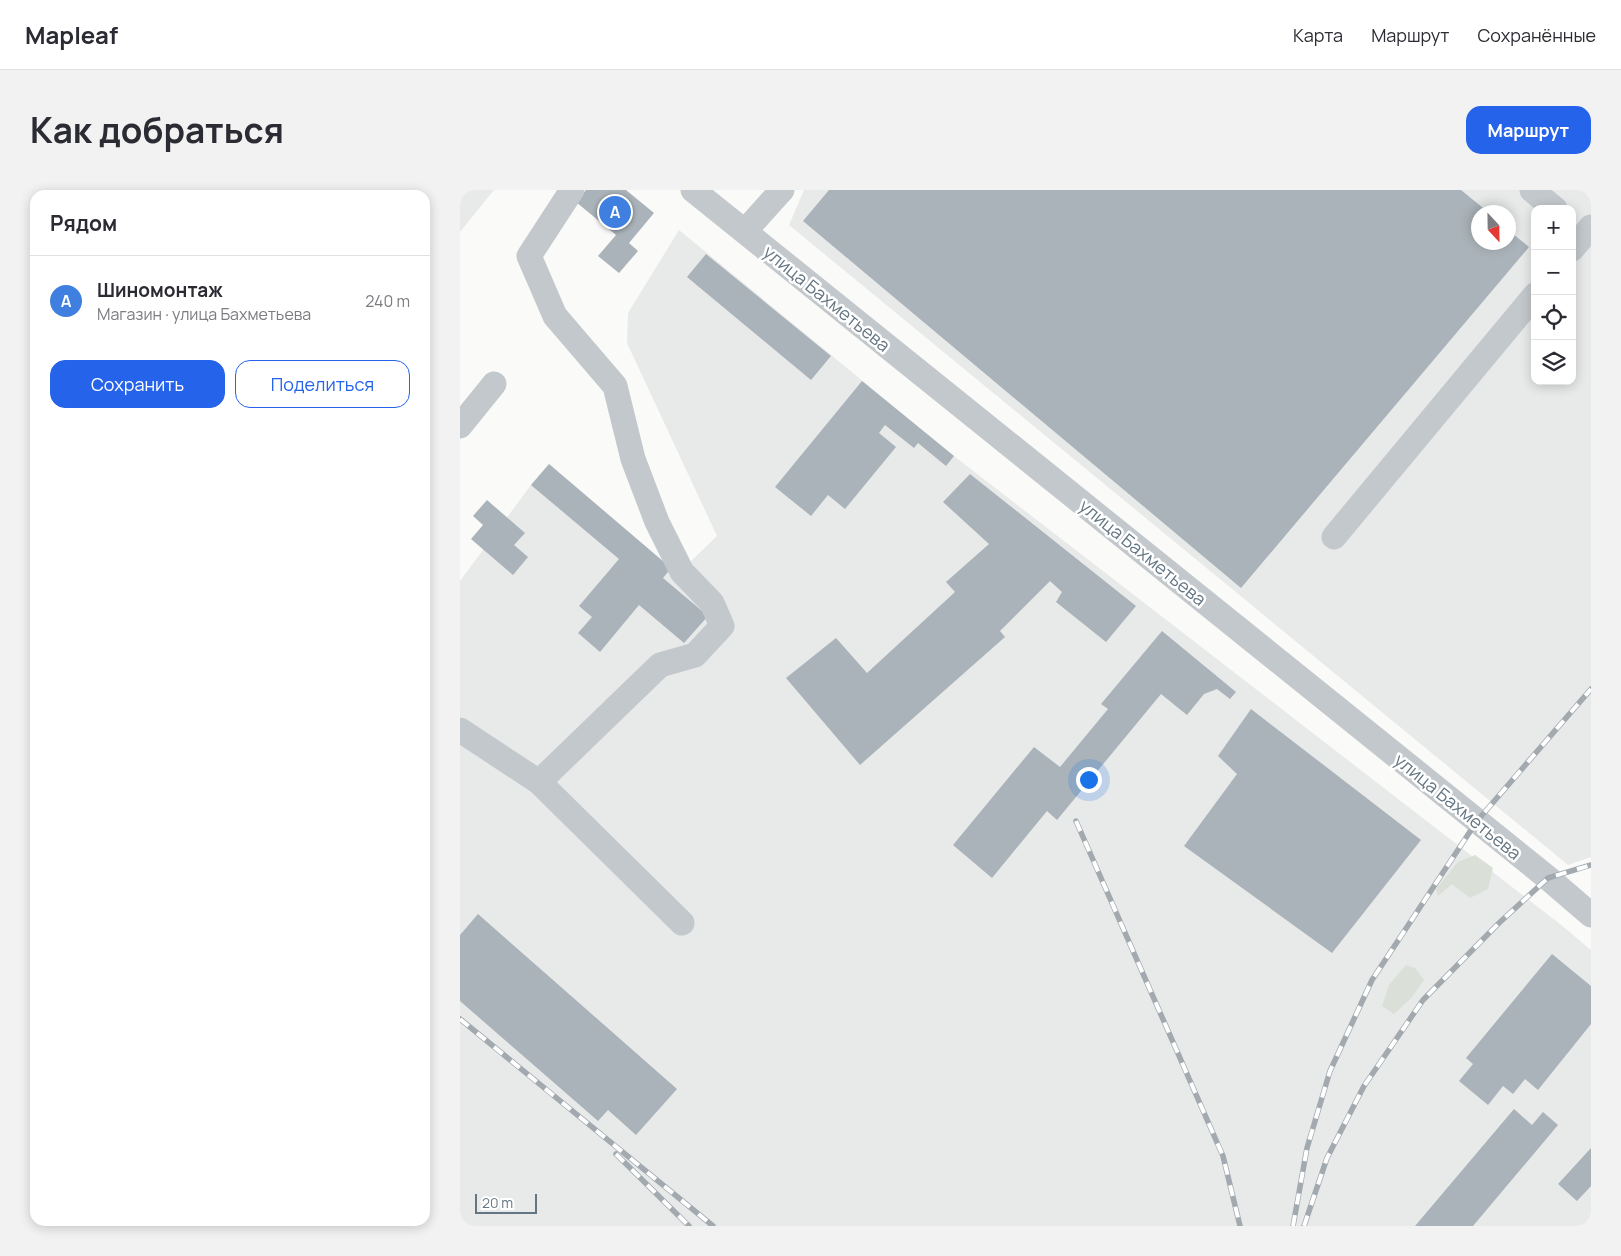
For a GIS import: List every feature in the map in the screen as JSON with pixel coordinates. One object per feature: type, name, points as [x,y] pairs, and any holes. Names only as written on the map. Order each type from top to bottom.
[{"type":"street","points":[[539,782],[660,665],[695,655],[722,626],[712,603],[682,572],[657,522],[634,459],[615,386],[555,316],[530,256],[572,190]]},
{"type":"street","points":[[745,231],[782,190]]},
{"type":"street","points":[[1532,190],[1550,205]]},
{"type":"street","name":"улица Бахметьева","points":[[695,191],[1534,866],[1591,915]]},
{"type":"street","points":[[1334,537],[1531,300]]},
{"type":"street","points":[[460,426],[494,384]]},
{"type":"street","points":[[460,730],[539,782],[682,923]]},
{"type":"shaded area","points":[[460,190],[494,190],[460,232]]},
{"type":"shaded area","points":[[804,190],[1591,190],[1591,857],[1568,865],[789,225]]},
{"type":"shaded area","points":[[679,230],[954,456],[1560,924],[1591,950],[1591,1226],[460,1226],[460,581],[531,485],[549,464],[671,568],[686,566],[717,536],[627,343],[628,313]]},
{"type":"shaded area","points":[[1475,855],[1493,868],[1488,889],[1470,898],[1452,884],[1438,896],[1436,889],[1458,862]]},
{"type":"shaded area","points":[[1406,965],[1415,968],[1424,980],[1412,997],[1394,1014],[1382,1006],[1389,985]]},
{"type":"building","points":[[586,190],[626,190],[654,213],[629,243],[638,251],[619,273],[598,256],[616,235],[576,202]]},
{"type":"building","points":[[829,190],[1461,190],[1479,205],[1471,205],[1471,250],[1516,250],[1516,236],[1529,247],[1241,588],[803,221]]},
{"type":"building","points":[[706,254],[831,356],[811,380],[687,277]]},
{"type":"building","points":[[862,381],[954,456],[946,466],[918,443],[914,448],[885,425],[879,433],[896,447],[845,509],[828,495],[811,516],[775,487]]},
{"type":"building","points":[[549,464],[671,568],[663,578],[708,616],[684,643],[639,605],[600,652],[578,633],[592,617],[579,606],[619,559],[531,485]]},
{"type":"building","points":[[970,474],[1136,606],[1106,642],[1056,602],[1062,592],[1050,581],[1000,631],[1005,637],[860,765],[786,678],[836,638],[867,673],[955,592],[946,582],[989,544],[943,502]]},
{"type":"building","points":[[487,500],[525,533],[514,545],[528,557],[513,575],[471,539],[483,525],[473,516]]},
{"type":"building","points":[[1162,631],[1236,692],[1230,699],[1217,689],[1204,694],[1187,715],[1161,694],[1057,820],[1047,811],[992,878],[953,845],[1034,747],[1060,767],[1108,709],[1101,704]]},
{"type":"building","points":[[1251,709],[1421,840],[1332,953],[1184,846],[1237,774],[1218,756]]},
{"type":"building","points":[[478,914],[677,1089],[636,1135],[608,1110],[598,1121],[460,1001],[460,935]]},
{"type":"building","points":[[1552,954],[1591,986],[1591,1024],[1538,1090],[1525,1079],[1513,1094],[1503,1086],[1488,1105],[1459,1081],[1473,1064],[1466,1058]]},
{"type":"building","points":[[1514,1109],[1532,1125],[1543,1112],[1558,1125],[1473,1226],[1415,1226]]},
{"type":"building","points":[[1591,1148],[1591,1186],[1577,1201],[1558,1184]]},
{"type":"railway","points":[[1293,1226],[1307,1148],[1330,1071],[1372,980],[1477,821],[1591,689]]},
{"type":"railway","points":[[1076,821],[1223,1156],[1240,1226]]},
{"type":"railway","points":[[1304,1226],[1327,1158],[1364,1086],[1423,1000],[1499,923],[1548,878],[1591,865]]},
{"type":"railway","points":[[460,1019],[713,1226]]},
{"type":"railway","points":[[616,1154],[689,1226]]},
{"type":"place","name":"Шиномонтаж","points":[[615,212]]}]
